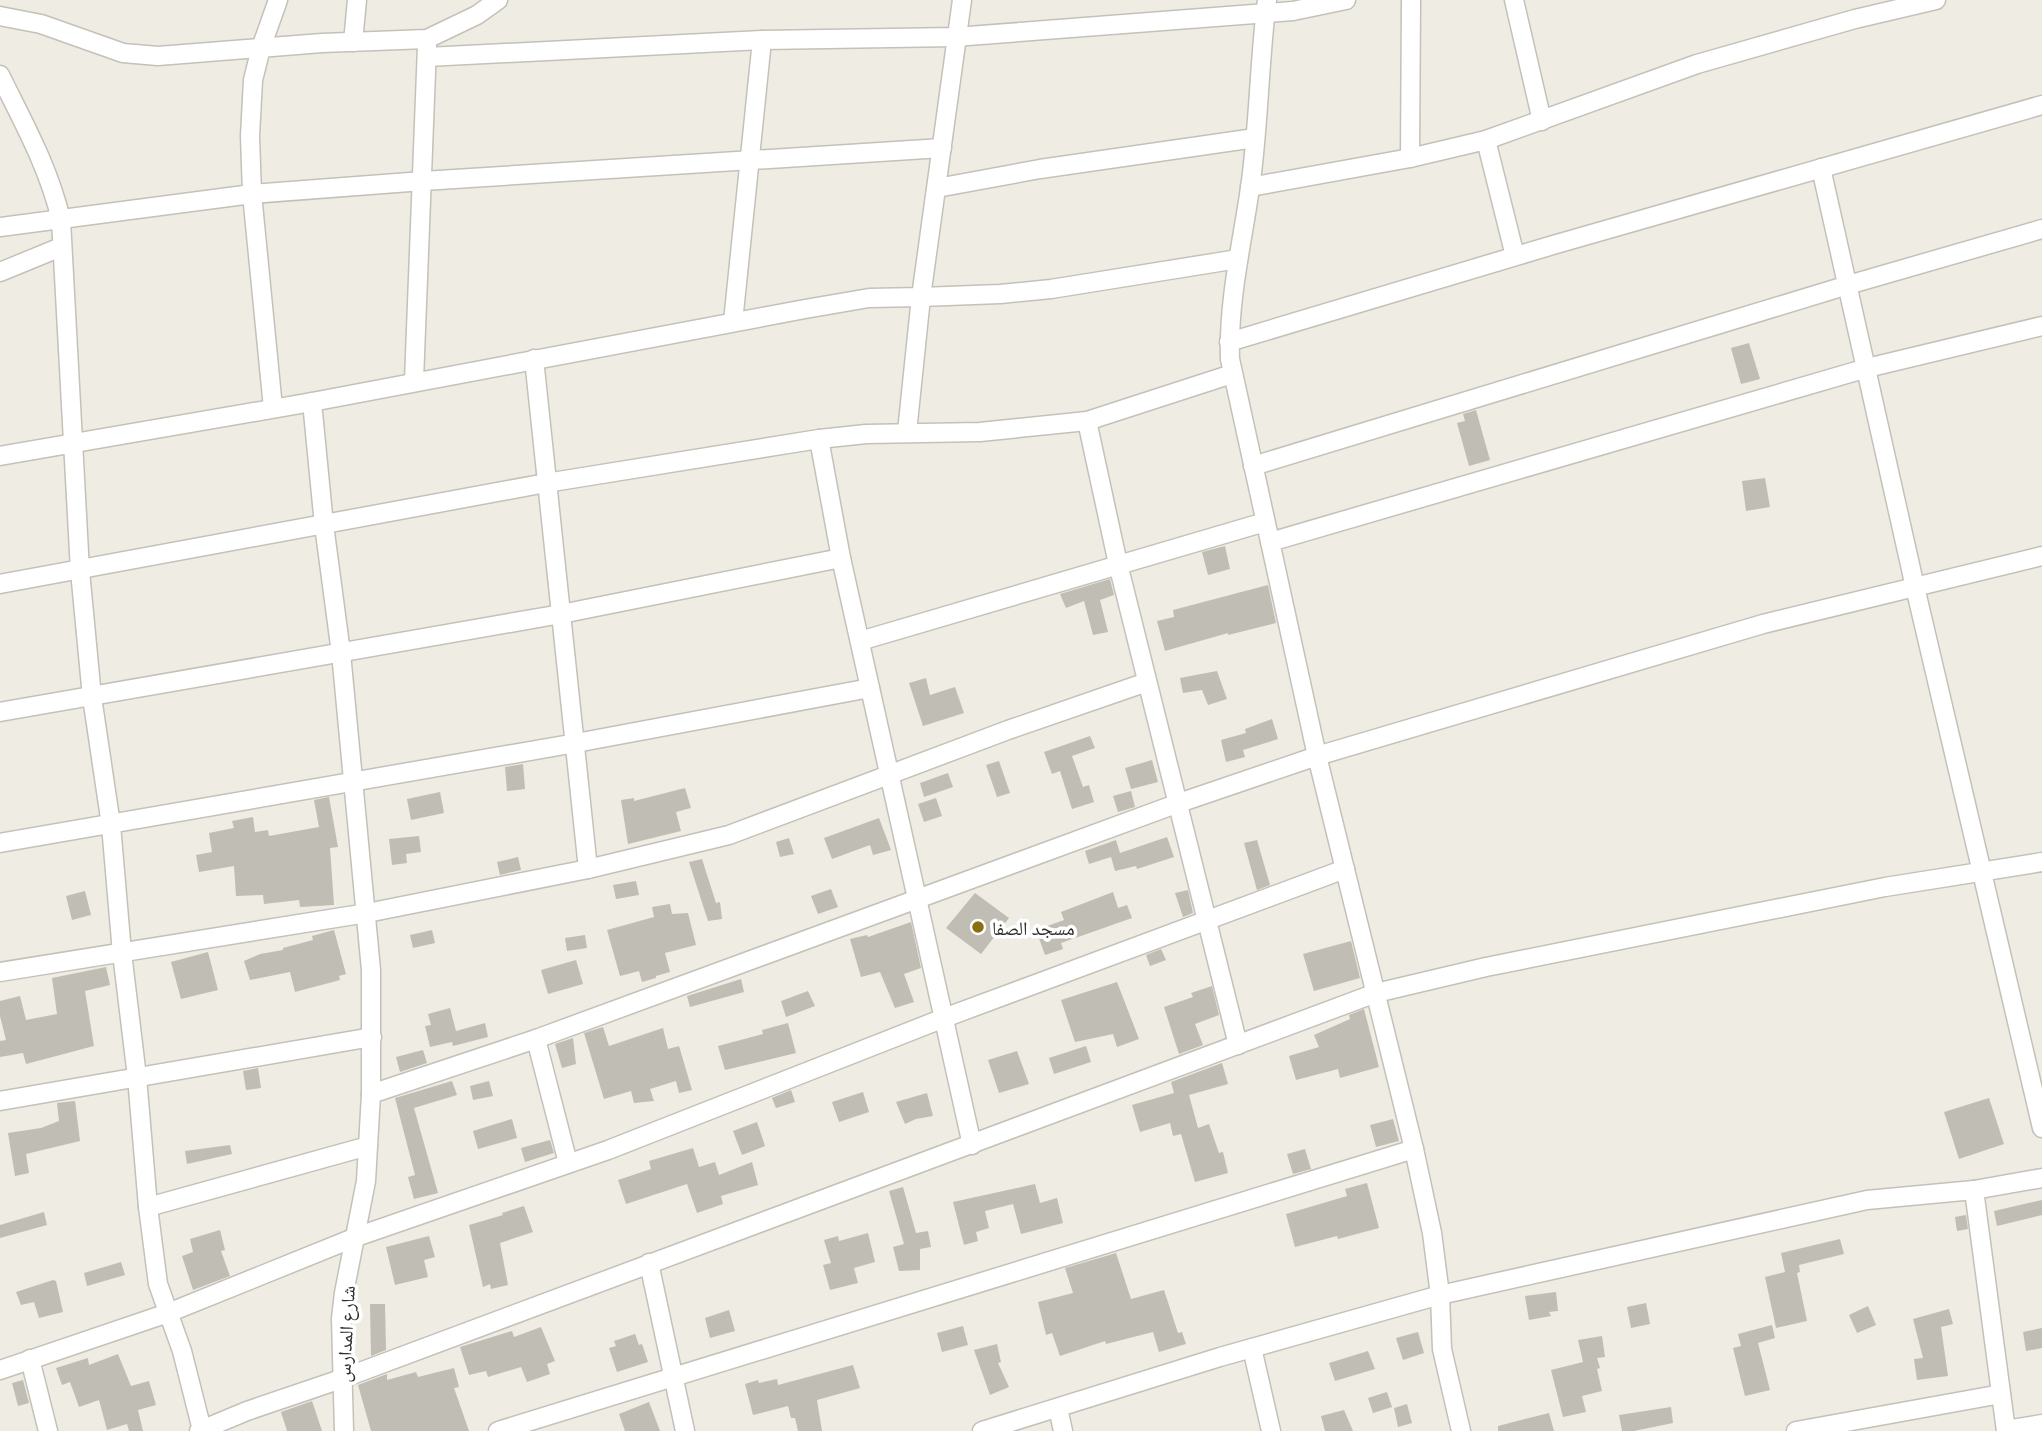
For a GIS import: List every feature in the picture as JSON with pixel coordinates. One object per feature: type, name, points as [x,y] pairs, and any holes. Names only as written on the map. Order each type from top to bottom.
[{"type":"street","points":[[273,408],[252,194],[251,101],[261,48],[278,0]]},
{"type":"street","points":[[353,42],[357,0]]},
{"type":"street","points":[[0,16],[41,24],[123,53],[140,56],[427,39],[478,15],[498,0]]},
{"type":"street","points":[[907,432],[921,297],[962,0]]},
{"type":"street","points":[[427,57],[762,40],[955,37],[1266,6],[1293,10],[1346,0]]},
{"type":"street","points":[[1410,158],[1411,0]]},
{"type":"street","points":[[1514,0],[1542,121]]},
{"type":"street","points":[[1250,187],[1410,158],[1486,140],[1697,64],[1855,19],[1936,0]]},
{"type":"street","points":[[1266,6],[1250,187],[1238,259],[1229,342],[1232,374],[1317,756],[1414,1149],[1432,1233],[1440,1295],[1442,1349],[1461,1431]]},
{"type":"street","points":[[414,381],[427,39]]},
{"type":"street","points":[[733,321],[762,40]]},
{"type":"street","points":[[0,75],[44,164],[61,220],[80,571],[92,697],[111,825],[148,1207],[158,1284],[182,1351],[200,1430],[1376,993],[1526,959],[1885,887],[2042,862]]},
{"type":"street","points":[[1229,342],[1516,256],[2042,105]]},
{"type":"street","points":[[937,188],[1089,161],[1255,138]]},
{"type":"street","points":[[1486,140],[1516,256]]},
{"type":"street","points":[[0,226],[252,194],[942,148]]},
{"type":"street","points":[[1821,168],[1915,587],[2042,1128]]},
{"type":"street","points":[[1253,466],[1848,285],[2042,229]]},
{"type":"street","points":[[0,272],[61,247]]},
{"type":"street","points":[[0,456],[312,402],[733,321],[869,299],[1000,294],[1051,289],[1238,259]]},
{"type":"street","points":[[1270,542],[1867,368],[2042,326]]},
{"type":"street","points":[[534,359],[588,869]]},
{"type":"street","points":[[0,584],[546,483],[819,439],[907,432],[980,432],[1087,421],[1232,374]]},
{"type":"street","name":"شارع المدارس","points":[[312,402],[324,525],[341,653],[371,970],[371,1094],[366,1181],[341,1318],[344,1431]]},
{"type":"street","points":[[1087,421],[1118,564],[1176,804],[1238,1045]]},
{"type":"street","points":[[819,439],[841,558],[972,1145]]},
{"type":"street","points":[[860,641],[1265,522]]},
{"type":"street","points":[[371,1094],[536,1039],[1176,804],[1317,756],[1763,624],[2042,556]]},
{"type":"street","points":[[0,712],[561,614],[841,558]]},
{"type":"street","points":[[0,972],[367,913],[588,869],[729,835],[1007,730],[1147,682]]},
{"type":"street","points":[[0,843],[576,743],[870,688]]},
{"type":"street","points":[[0,1370],[168,1313],[356,1237],[608,1150],[944,1018],[1345,869]]},
{"type":"street","points":[[0,1101],[372,1037]]},
{"type":"street","points":[[536,1039],[568,1163]]},
{"type":"street","points":[[148,1207],[368,1146]]},
{"type":"street","points":[[498,1431],[1414,1149]]},
{"type":"street","points":[[982,1431],[1252,1348],[1440,1295],[1867,1200],[1973,1190],[2042,1178]]},
{"type":"street","points":[[1973,1190],[2006,1430],[2042,1424]]},
{"type":"street","points":[[649,1263],[685,1431]]},
{"type":"street","points":[[1252,1348],[1270,1431]]},
{"type":"street","points":[[30,1359],[48,1431]]},
{"type":"street","points":[[1796,1431],[2001,1394]]},
{"type":"street","points":[[1058,1408],[1063,1431]]},
{"type":"building","points":[[1749,343],[1760,379],[1741,384],[1731,348]]},
{"type":"building","points":[[1476,410],[1490,460],[1469,466],[1457,423],[1465,421],[1463,414]]},
{"type":"building","points":[[1765,478],[1770,507],[1746,511],[1742,481]]},
{"type":"building","points":[[1225,546],[1230,569],[1208,575],[1202,552]]},
{"type":"building","points":[[1110,579],[1114,595],[1100,600],[1108,632],[1093,635],[1084,601],[1066,608],[1060,594]]},
{"type":"building","points":[[1268,585],[1276,623],[1165,651],[1157,621],[1174,617],[1173,610]]},
{"type":"building","points":[[1217,671],[1227,699],[1208,705],[1202,690],[1183,693],[1180,678]]},
{"type":"building","points":[[926,678],[930,695],[955,687],[964,713],[923,726],[909,683]]},
{"type":"building","points":[[1272,719],[1278,739],[1243,750],[1245,757],[1226,762],[1221,740],[1246,733],[1245,729]]},
{"type":"building","points":[[1090,736],[1095,748],[1072,756],[1083,787],[1089,785],[1094,802],[1072,809],[1060,771],[1052,774],[1044,752]]},
{"type":"building","points":[[1152,760],[1158,782],[1131,789],[1125,768]]},
{"type":"building","points":[[999,761],[1010,793],[997,797],[986,765]]},
{"type":"building","points":[[523,764],[525,789],[507,791],[505,767]]},
{"type":"building","points":[[948,773],[953,787],[924,797],[920,783]]},
{"type":"building","points":[[685,788],[691,808],[676,812],[681,831],[628,844],[621,800],[634,798],[634,801]]},
{"type":"building","points":[[1131,791],[1135,807],[1118,812],[1113,796]]},
{"type":"building","points":[[440,792],[444,813],[411,820],[407,799]]},
{"type":"building","points":[[329,797],[338,847],[330,848],[334,905],[300,907],[299,900],[264,904],[263,895],[236,896],[234,866],[199,872],[196,855],[212,852],[209,833],[234,828],[232,821],[253,817],[255,832],[268,830],[269,836],[319,827],[314,800]]},
{"type":"building","points":[[936,798],[942,816],[924,822],[918,804]]},
{"type":"building","points":[[879,818],[891,850],[873,855],[870,845],[832,859],[824,838]]},
{"type":"building","points":[[419,836],[421,852],[406,854],[407,863],[392,865],[389,839]]},
{"type":"building","points":[[1167,837],[1174,857],[1137,869],[1136,866],[1115,871],[1111,857],[1089,864],[1085,851],[1116,840],[1120,853]]},
{"type":"building","points":[[789,838],[794,854],[780,857],[776,842]]},
{"type":"building","points":[[1257,840],[1270,885],[1257,890],[1244,843]]},
{"type":"building","points":[[518,857],[521,870],[500,875],[497,862]]},
{"type":"building","points":[[702,859],[716,903],[720,902],[722,919],[708,921],[689,862]]},
{"type":"building","points":[[636,881],[639,895],[616,899],[613,885]]},
{"type":"building","points":[[831,889],[838,907],[818,914],[811,896]]},
{"type":"building","points":[[1188,890],[1193,913],[1183,917],[1175,893]]},
{"type":"building","points":[[85,891],[91,915],[72,920],[66,896]]},
{"type":"building","points":[[1113,892],[1118,908],[1127,905],[1132,918],[1061,943],[1063,949],[1045,955],[1036,930],[1064,920],[1061,912]]},
{"type":"building","points":[[975,893],[1009,918],[981,954],[946,928]]},
{"type":"building","points":[[670,904],[672,914],[688,913],[696,945],[665,953],[670,972],[656,978],[642,982],[639,971],[620,976],[607,930],[654,917],[652,907]]},
{"type":"building","points":[[911,922],[921,968],[904,974],[914,1002],[895,1008],[880,972],[861,977],[850,939],[868,937]]},
{"type":"building","points":[[334,930],[346,974],[339,976],[340,980],[295,992],[290,972],[250,980],[244,961],[313,940],[312,936]]},
{"type":"building","points":[[432,930],[435,943],[413,948],[410,935]]},
{"type":"building","points":[[585,935],[587,948],[567,951],[565,938]]},
{"type":"building","points":[[1351,941],[1360,978],[1314,991],[1303,954]]},
{"type":"building","points":[[1161,949],[1166,960],[1150,966],[1146,955]]},
{"type":"building","points":[[208,952],[218,990],[181,999],[171,962]]},
{"type":"building","points":[[576,960],[583,984],[548,994],[541,970]]},
{"type":"building","points":[[106,967],[110,985],[85,991],[94,1046],[26,1064],[23,1053],[0,1057],[0,1041],[6,1040],[0,1016],[0,1001],[20,996],[26,1020],[57,1014],[52,978]]},
{"type":"building","points":[[741,979],[744,992],[690,1007],[687,996]]},
{"type":"building","points":[[1117,982],[1139,1039],[1117,1047],[1113,1034],[1075,1042],[1061,1000]]},
{"type":"building","points":[[1212,986],[1219,1015],[1195,1024],[1203,1045],[1179,1054],[1164,1007],[1193,997],[1191,993]]},
{"type":"building","points":[[808,991],[815,1006],[786,1017],[781,1001]]},
{"type":"building","points":[[450,1008],[456,1031],[485,1023],[488,1037],[453,1046],[452,1042],[430,1047],[425,1026],[431,1025],[428,1014]]},
{"type":"building","points":[[1364,1009],[1379,1067],[1340,1078],[1338,1069],[1296,1080],[1289,1056],[1319,1047],[1314,1035],[1350,1019],[1349,1015]]},
{"type":"building","points":[[788,1023],[796,1053],[725,1070],[718,1046],[763,1034],[762,1030]]},
{"type":"building","points":[[603,1027],[609,1046],[663,1028],[668,1049],[679,1046],[692,1090],[679,1093],[676,1081],[650,1089],[654,1101],[634,1103],[631,1091],[604,1099],[584,1033]]},
{"type":"building","points":[[573,1038],[576,1064],[562,1068],[555,1044]]},
{"type":"building","points":[[1086,1046],[1091,1062],[1054,1074],[1049,1058]]},
{"type":"building","points":[[423,1050],[427,1063],[400,1072],[396,1057]]},
{"type":"building","points":[[1017,1051],[1029,1084],[999,1093],[988,1060]]},
{"type":"building","points":[[1222,1063],[1228,1084],[1189,1095],[1198,1128],[1209,1124],[1219,1153],[1223,1152],[1228,1173],[1195,1182],[1181,1134],[1173,1136],[1170,1123],[1140,1132],[1132,1105],[1174,1093],[1171,1082]]},
{"type":"building","points":[[258,1068],[261,1088],[246,1090],[243,1071]]},
{"type":"building","points":[[452,1081],[457,1095],[414,1108],[438,1193],[414,1199],[408,1177],[415,1175],[395,1098]]},
{"type":"building","points":[[489,1081],[493,1096],[473,1100],[470,1086]]},
{"type":"building","points":[[791,1090],[795,1102],[776,1108],[772,1098]]},
{"type":"building","points":[[863,1092],[869,1112],[839,1122],[832,1102]]},
{"type":"building","points":[[927,1093],[933,1116],[905,1124],[896,1102]]},
{"type":"building","points":[[1989,1098],[2004,1144],[1959,1159],[1944,1112]]},
{"type":"building","points":[[75,1101],[80,1141],[26,1154],[29,1173],[15,1176],[8,1133],[41,1128],[59,1121],[57,1103]]},
{"type":"building","points":[[512,1119],[517,1138],[478,1149],[473,1131]]},
{"type":"building","points":[[1393,1119],[1399,1141],[1376,1147],[1370,1125]]},
{"type":"building","points":[[757,1122],[765,1146],[742,1155],[733,1131]]},
{"type":"building","points":[[550,1140],[554,1153],[525,1162],[521,1148]]},
{"type":"building","points":[[230,1145],[232,1154],[187,1164],[185,1151]]},
{"type":"building","points":[[693,1148],[699,1167],[715,1162],[719,1175],[752,1162],[758,1185],[721,1196],[723,1204],[697,1213],[687,1184],[626,1204],[618,1180],[651,1169],[649,1161]]},
{"type":"building","points":[[1305,1149],[1311,1169],[1293,1174],[1287,1154]]},
{"type":"building","points":[[1367,1183],[1379,1228],[1295,1247],[1286,1214],[1347,1196],[1345,1189]]},
{"type":"building","points":[[1035,1184],[1040,1203],[1057,1198],[1063,1223],[1021,1234],[1013,1204],[985,1211],[989,1228],[976,1232],[978,1241],[964,1245],[953,1202]]},
{"type":"building","points":[[903,1187],[916,1233],[928,1231],[931,1247],[920,1249],[920,1270],[899,1271],[893,1247],[904,1244],[889,1191]]},
{"type":"building","points":[[2042,1200],[2042,1215],[1997,1226],[1994,1211]]},
{"type":"building","points":[[524,1206],[533,1232],[500,1243],[508,1285],[491,1289],[490,1284],[483,1287],[469,1225]]},
{"type":"building","points":[[44,1212],[47,1225],[0,1238],[0,1225]]},
{"type":"building","points":[[1966,1215],[1968,1229],[1957,1231],[1955,1217]]},
{"type":"building","points":[[220,1230],[225,1250],[221,1251],[230,1276],[193,1290],[182,1256],[193,1252],[190,1239]]},
{"type":"building","points":[[868,1233],[875,1262],[854,1268],[858,1283],[830,1290],[823,1265],[831,1263],[824,1240],[838,1236],[839,1241]]},
{"type":"building","points":[[429,1236],[435,1257],[424,1260],[428,1277],[395,1285],[386,1247]]},
{"type":"building","points":[[1840,1239],[1844,1254],[1799,1265],[1800,1272],[1797,1273],[1807,1321],[1776,1328],[1765,1277],[1785,1272],[1781,1253]]},
{"type":"building","points":[[1116,1253],[1131,1299],[1164,1290],[1178,1333],[1182,1332],[1186,1344],[1159,1352],[1153,1332],[1106,1344],[1105,1341],[1060,1356],[1052,1333],[1046,1335],[1038,1302],[1073,1293],[1065,1268]]},
{"type":"building","points":[[121,1262],[125,1275],[87,1286],[84,1273]]},
{"type":"building","points":[[56,1281],[63,1312],[39,1318],[34,1302],[21,1305],[16,1292]]},
{"type":"building","points":[[1556,1292],[1558,1311],[1549,1312],[1551,1316],[1529,1320],[1525,1296]]},
{"type":"building","points":[[1646,1303],[1650,1324],[1631,1328],[1627,1307]]},
{"type":"building","points":[[370,1304],[385,1304],[386,1350],[371,1356]]},
{"type":"building","points":[[1868,1306],[1876,1325],[1857,1333],[1849,1315]]},
{"type":"building","points":[[1949,1309],[1953,1324],[1941,1327],[1948,1376],[1917,1380],[1914,1359],[1923,1358],[1913,1319]]},
{"type":"building","points":[[729,1310],[735,1331],[710,1338],[705,1318]]},
{"type":"building","points":[[1772,1325],[1775,1338],[1758,1343],[1770,1390],[1745,1396],[1733,1348],[1741,1346],[1738,1334]]},
{"type":"building","points":[[963,1326],[968,1345],[942,1352],[937,1333]]},
{"type":"building","points":[[541,1327],[555,1361],[547,1364],[550,1374],[527,1382],[521,1367],[488,1377],[486,1371],[469,1375],[460,1347],[512,1331],[514,1337]]},
{"type":"building","points":[[2042,1328],[2042,1348],[2026,1351],[2023,1332]]},
{"type":"building","points":[[1418,1332],[1424,1353],[1403,1360],[1396,1338]]},
{"type":"building","points":[[635,1334],[639,1345],[642,1344],[648,1362],[617,1372],[609,1348],[616,1346],[614,1341]]},
{"type":"building","points":[[1602,1336],[1605,1357],[1597,1358],[1600,1368],[1597,1369],[1602,1391],[1582,1396],[1586,1412],[1563,1417],[1551,1370],[1583,1362],[1578,1340]]},
{"type":"building","points":[[997,1344],[1001,1362],[998,1363],[1009,1387],[990,1395],[974,1350]]},
{"type":"building","points":[[1368,1351],[1375,1369],[1335,1381],[1329,1363]]},
{"type":"building","points":[[118,1354],[131,1386],[149,1381],[156,1405],[138,1410],[143,1431],[129,1431],[127,1424],[107,1430],[99,1400],[79,1407],[70,1382],[62,1385],[56,1368],[88,1358],[89,1365]]},
{"type":"building","points":[[853,1365],[860,1388],[817,1400],[822,1431],[798,1431],[788,1406],[753,1415],[745,1384],[777,1379],[778,1385]]},
{"type":"building","points":[[454,1368],[459,1387],[454,1388],[469,1431],[371,1431],[358,1385],[387,1374],[387,1380],[416,1372],[418,1377]]},
{"type":"building","points":[[23,1380],[29,1403],[18,1406],[12,1383]]},
{"type":"building","points":[[1387,1392],[1392,1407],[1373,1413],[1368,1398]]},
{"type":"building","points":[[312,1401],[322,1431],[287,1431],[281,1412]]},
{"type":"building","points":[[649,1402],[660,1431],[625,1431],[619,1414]]},
{"type":"building","points":[[1407,1404],[1412,1423],[1398,1427],[1394,1408]]},
{"type":"building","points":[[1671,1407],[1673,1423],[1622,1431],[1619,1415]]},
{"type":"building","points":[[1344,1410],[1353,1431],[1325,1431],[1321,1416]]},
{"type":"building","points":[[1549,1413],[1554,1431],[1498,1431],[1498,1426]]},
{"type":"place","name":"مسجد الصفا","points":[[978,927]]}]
